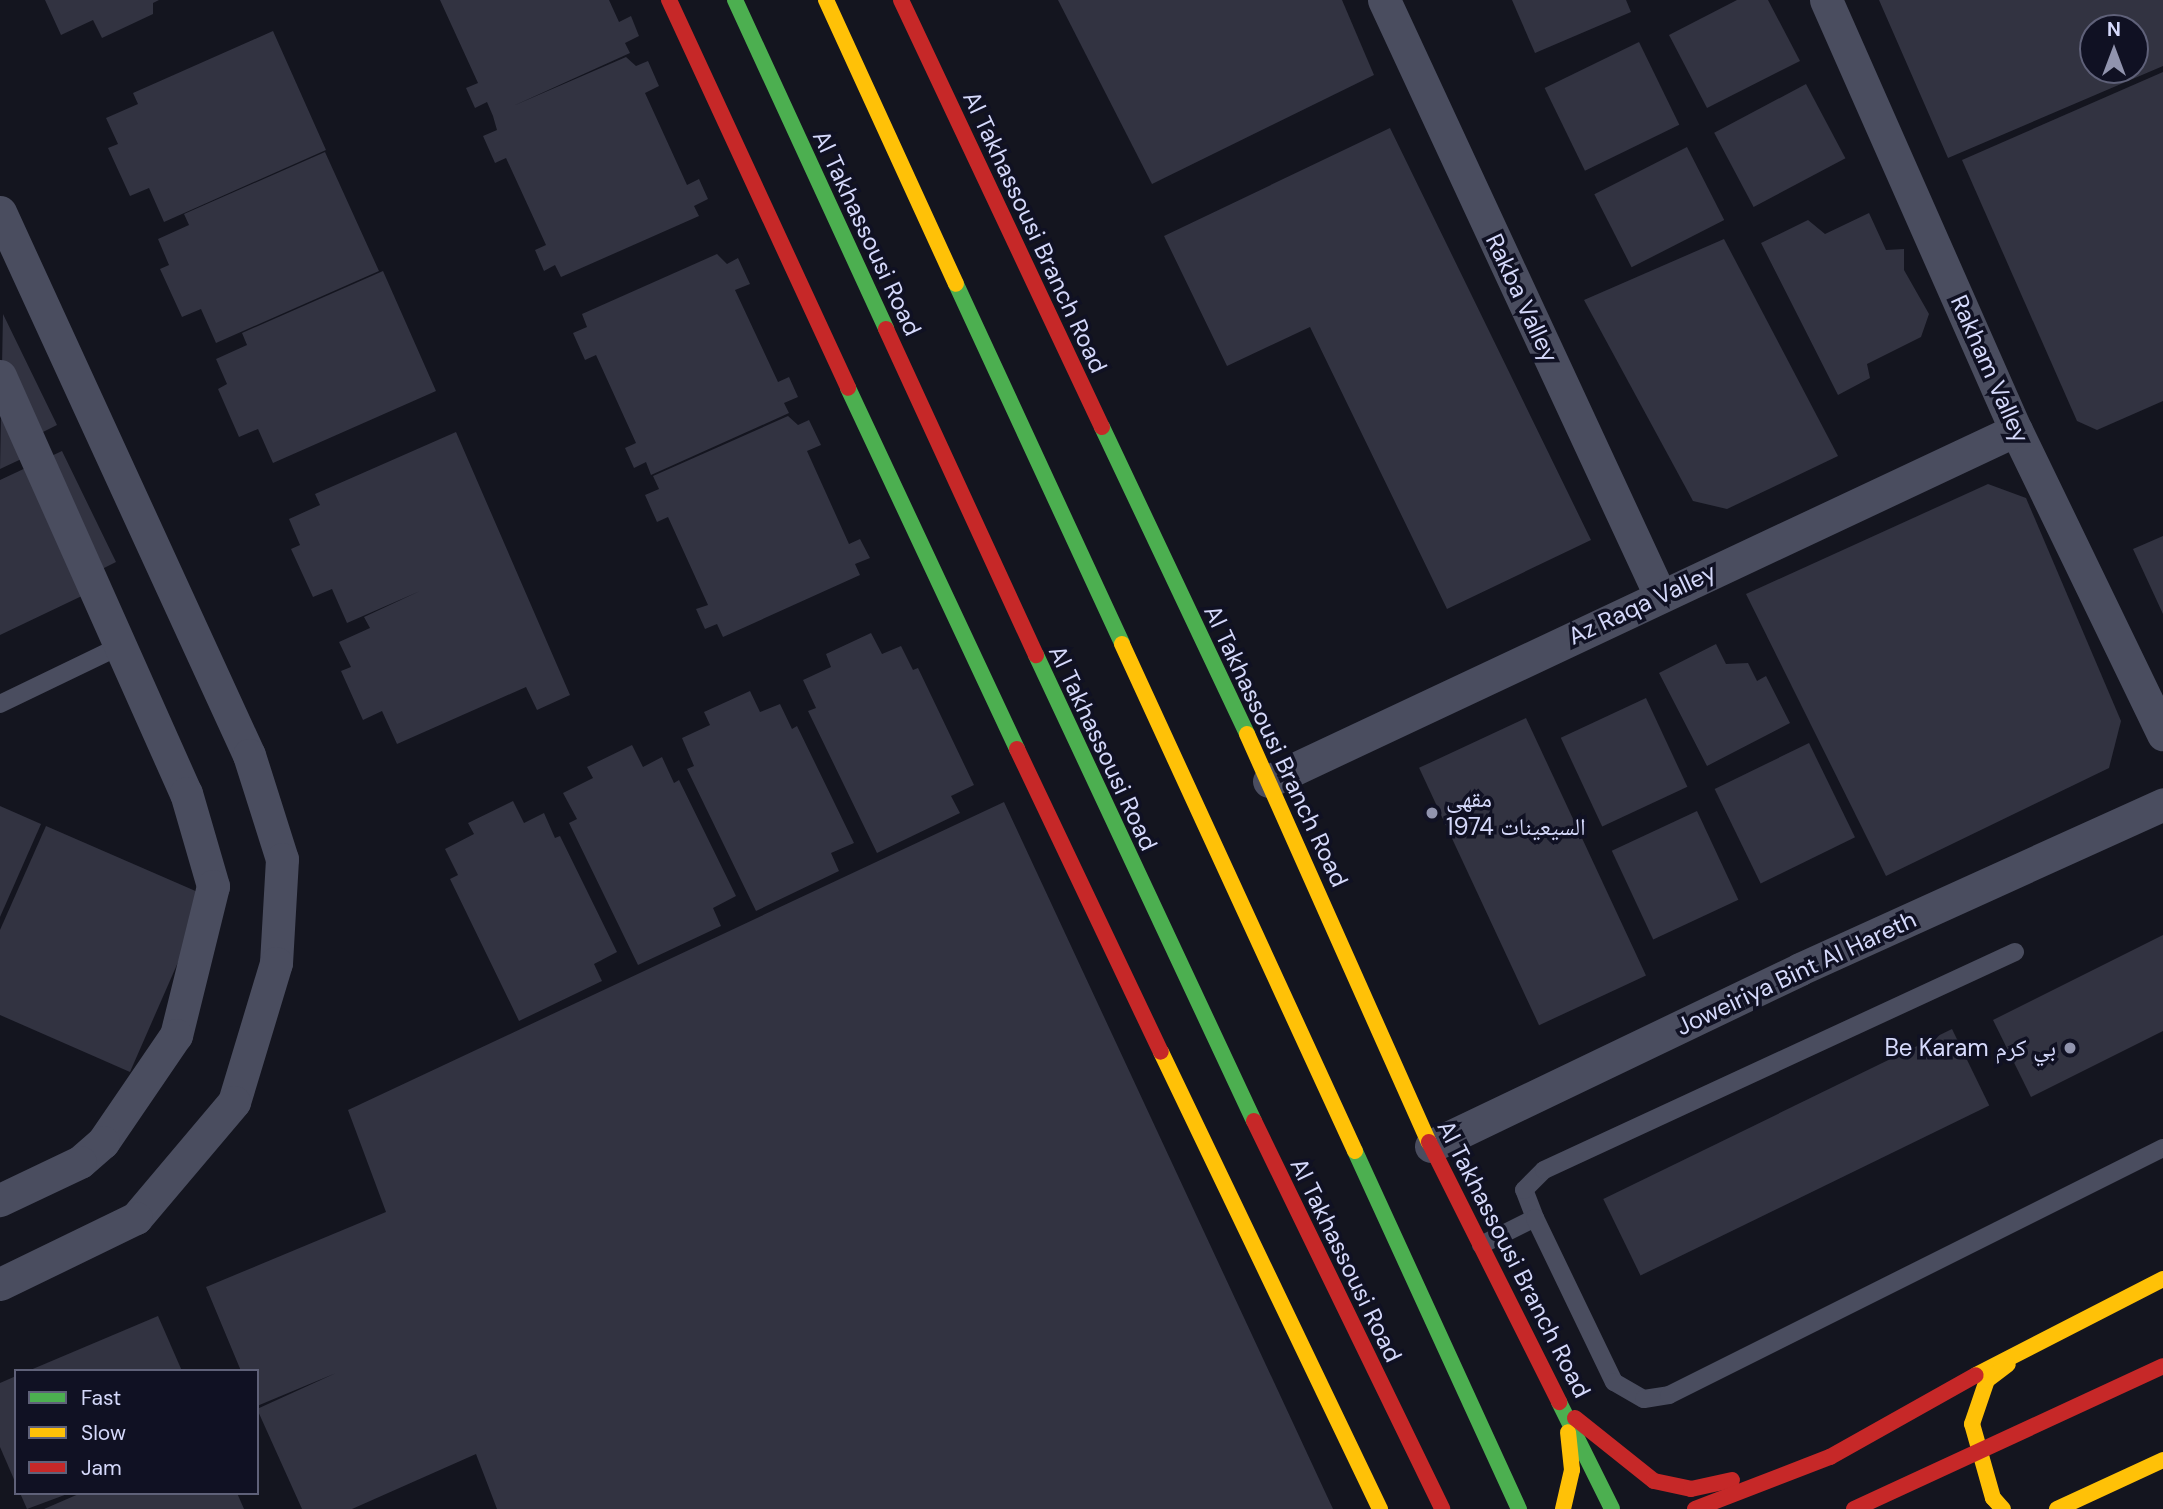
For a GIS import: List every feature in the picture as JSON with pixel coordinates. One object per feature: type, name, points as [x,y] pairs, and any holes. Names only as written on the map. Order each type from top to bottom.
[{"type":"main road","points":[[669,0],[952,614],[1380,1509]]},
{"type":"main road","name":"Al Takhassousi Road","points":[[735,0],[1182,973],[1442,1509]]},
{"type":"main road","name":"Al Takhassousi Road","points":[[826,0],[1519,1509]]},
{"type":"main road","name":"Al Takhassousi Branch Road","points":[[901,0],[1269,781],[1431,1146],[1565,1410],[1612,1509]]},
{"type":"main road","points":[[1695,1509],[1830,1457],[2043,1337],[2163,1279]]},
{"type":"main road","points":[[2003,1509],[1993,1498],[1972,1424],[1987,1380],[2043,1337]]},
{"type":"main road","points":[[1854,1509],[2163,1366]]},
{"type":"main road","points":[[1565,1410],[1654,1481],[1692,1489],[1830,1457]]},
{"type":"main road","points":[[1563,1509],[1572,1470],[1565,1410]]},
{"type":"main road","points":[[1356,1455],[1362,1509]]},
{"type":"main road","points":[[1356,1455],[1397,1509]]},
{"type":"main road","points":[[2057,1509],[2163,1460]]},
{"type":"street","name":"Rakba Valley","points":[[1384,0],[1660,595]]},
{"type":"street","name":"Rakham Valley","points":[[1826,0],[2016,430],[2163,734]]},
{"type":"street","points":[[0,212],[248,755],[282,859],[276,963],[234,1102],[136,1218],[0,1284]]},
{"type":"street","points":[[0,376],[186,793],[213,886],[176,1035],[103,1142],[80,1162],[0,1200]]},
{"type":"street","name":"Az Raqa Valley","points":[[1269,781],[2016,430]]},
{"type":"street","name":"Joweiriya Bint Al Hareth","points":[[1431,1146],[1800,969],[2163,804]]},
{"type":"lane","points":[[0,704],[122,645]]},
{"type":"lane","points":[[2015,952],[1544,1170],[1524,1189],[1535,1218],[1614,1382],[1644,1399],[1669,1395],[2163,1148]]},
{"type":"lane","points":[[1481,1245],[1535,1218]]},
{"type":"building","points":[[45,0],[159,0],[153,3],[153,14],[102,38],[93,20],[61,35]]},
{"type":"building","points":[[440,0],[609,0],[619,22],[631,16],[639,36],[625,43],[630,53],[513,106],[626,57],[636,66],[648,61],[659,86],[645,93],[687,185],[699,179],[708,199],[694,206],[699,216],[561,277],[555,265],[544,271],[535,250],[546,245],[506,158],[495,163],[483,136],[497,130],[493,116],[487,102],[475,108],[466,88],[478,83]]},
{"type":"building","points":[[1058,0],[1342,0],[1374,75],[1152,184]]},
{"type":"building","points":[[1512,0],[1626,0],[1631,12],[1535,53]]},
{"type":"building","points":[[1737,0],[1768,0],[1800,61],[1707,108],[1669,35]]},
{"type":"building","points":[[1879,0],[2163,0],[2163,66],[2149,72],[2149,14],[2079,14],[2079,84],[2121,84],[1948,158]]},
{"type":"building","points":[[273,31],[326,150],[164,222],[149,188],[130,196],[108,148],[118,144],[106,118],[138,104],[133,93]]},
{"type":"building","points":[[1639,42],[1679,125],[1585,171],[1545,88]]},
{"type":"building","points":[[2163,72],[2163,401],[2097,430],[2077,421],[1962,160],[2136,84],[2149,84],[2149,78]]},
{"type":"building","points":[[1806,84],[1845,158],[1754,207],[1714,133]]},
{"type":"building","points":[[1390,128],[1591,540],[1447,609],[1310,327],[1227,366],[1164,236]]},
{"type":"building","points":[[1687,147],[1724,220],[1632,267],[1594,194]]},
{"type":"building","points":[[325,152],[379,271],[216,343],[201,309],[182,317],[160,269],[169,265],[158,239],[189,225],[184,214]]},
{"type":"building","points":[[1869,213],[1886,250],[1904,249],[1904,270],[1929,314],[1921,337],[1867,364],[1870,378],[1838,395],[1761,243],[1808,220],[1825,234]]},
{"type":"building","points":[[1724,239],[1838,456],[1727,509],[1693,501],[1584,300]]},
{"type":"building","points":[[717,254],[727,264],[738,258],[750,284],[735,290],[778,382],[789,377],[798,397],[784,403],[789,413],[651,475],[646,462],[634,468],[625,448],[636,443],[596,355],[585,360],[573,333],[587,327],[582,314]]},
{"type":"building","points":[[383,271],[436,391],[273,463],[258,429],[239,437],[218,389],[227,384],[216,359],[247,345],[242,333]]},
{"type":"building","points":[[3,314],[57,425],[41,433],[47,447],[0,469]]},
{"type":"building","points":[[788,416],[798,425],[809,420],[821,445],[807,451],[849,544],[860,539],[870,558],[855,564],[860,575],[723,637],[717,624],[705,629],[696,609],[708,605],[668,517],[657,522],[645,495],[659,489],[653,476]]},
{"type":"building","points":[[456,432],[570,695],[537,710],[526,687],[397,744],[382,711],[363,720],[341,671],[351,667],[339,642],[370,628],[364,617],[420,591],[347,623],[332,589],[313,597],[291,549],[300,545],[289,519],[320,505],[315,494]]},
{"type":"building","points":[[62,451],[116,562],[100,570],[107,584],[0,635],[0,480]]},
{"type":"building","points":[[1988,484],[2026,498],[2121,721],[2109,768],[1886,876],[1746,594]]},
{"type":"building","points":[[2163,536],[2163,614],[2133,549]]},
{"type":"building","points":[[871,633],[882,654],[901,646],[913,670],[918,668],[974,785],[951,796],[960,813],[877,853],[808,711],[816,708],[803,680],[831,667],[826,654]]},
{"type":"building","points":[[1716,644],[1726,664],[1748,663],[1757,681],[1766,676],[1790,723],[1707,766],[1659,673]]},
{"type":"building","points":[[750,691],[760,712],[780,704],[792,729],[797,726],[854,843],[831,853],[839,871],[756,911],[687,769],[694,766],[682,738],[710,725],[704,712]]},
{"type":"building","points":[[1646,698],[1687,787],[1602,827],[1561,738]]},
{"type":"building","points":[[1526,718],[1646,975],[1539,1025],[1419,768]]},
{"type":"building","points":[[1809,743],[1855,837],[1761,883],[1715,789]]},
{"type":"building","points":[[632,745],[643,767],[662,757],[674,783],[679,780],[736,896],[713,908],[721,926],[638,965],[569,823],[577,819],[563,793],[593,778],[587,767]]},
{"type":"building","points":[[513,801],[524,823],[544,813],[555,838],[560,836],[617,952],[594,964],[602,981],[519,1021],[450,879],[458,875],[445,849],[474,834],[468,823]]},
{"type":"building","points":[[1004,802],[1333,1509],[497,1509],[476,1454],[352,1509],[302,1509],[259,1408],[336,1373],[259,1405],[259,1369],[240,1369],[206,1287],[386,1212],[348,1110]]},
{"type":"building","points":[[0,806],[41,824],[0,917]]},
{"type":"building","points":[[1697,811],[1738,900],[1653,940],[1612,851]]},
{"type":"building","points":[[46,826],[207,896],[130,1072],[0,1015],[0,930]]},
{"type":"building","points":[[2163,935],[2163,1031],[2031,1097],[1993,1020]]},
{"type":"building","points":[[1952,1029],[1989,1105],[1641,1275],[1603,1199]]},
{"type":"building","points":[[158,1316],[181,1369],[33,1369]]},
{"type":"building","points":[[14,1377],[14,1479],[0,1447],[0,1383]]},
{"type":"building","points":[[21,1495],[65,1495],[27,1509]]},
{"type":"building","points":[[76,1495],[238,1495],[244,1509],[44,1509]]},
{"type":"traffic: fast","points":[[735,0],[886,329]]},
{"type":"traffic: fast","points":[[956,284],[1122,644]]},
{"type":"traffic: fast","points":[[848,388],[1017,749]]},
{"type":"traffic: fast","points":[[1102,427],[1247,734]]},
{"type":"traffic: fast","points":[[1036,655],[1254,1121]]},
{"type":"traffic: fast","points":[[1355,1151],[1519,1509]]},
{"type":"traffic: fast","points":[[1559,1402],[1612,1509]]},
{"type":"traffic: slow","points":[[826,0],[956,284]]},
{"type":"traffic: slow","points":[[1122,644],[1355,1151]]},
{"type":"traffic: slow","points":[[1247,734],[1429,1142]]},
{"type":"traffic: slow","points":[[1161,1052],[1380,1509]]},
{"type":"traffic: slow","points":[[1976,1375],[2163,1279]]},
{"type":"traffic: slow","points":[[2003,1509],[1993,1498],[1972,1424],[1987,1380],[2008,1364]]},
{"type":"traffic: slow","points":[[1563,1509],[1572,1470],[1568,1432]]},
{"type":"traffic: slow","points":[[2057,1509],[2163,1460]]},
{"type":"traffic: jam","points":[[669,0],[848,388]]},
{"type":"traffic: jam","points":[[901,0],[1102,427]]},
{"type":"traffic: jam","points":[[886,329],[1036,655]]},
{"type":"traffic: jam","points":[[1017,749],[1161,1052]]},
{"type":"traffic: jam","points":[[1254,1121],[1442,1509]]},
{"type":"traffic: jam","points":[[1429,1142],[1559,1402]]},
{"type":"traffic: jam","points":[[1854,1509],[2163,1366]]},
{"type":"traffic: jam","points":[[1695,1509],[1830,1457],[1976,1375]]},
{"type":"traffic: jam","points":[[1575,1418],[1654,1481],[1691,1489],[1732,1480]]},
{"type":"place","name":"مقهى السيعينات 1974","points":[[1432,813]]},
{"type":"place","name":"Be Karam بي كرم","points":[[2070,1048]]}]
